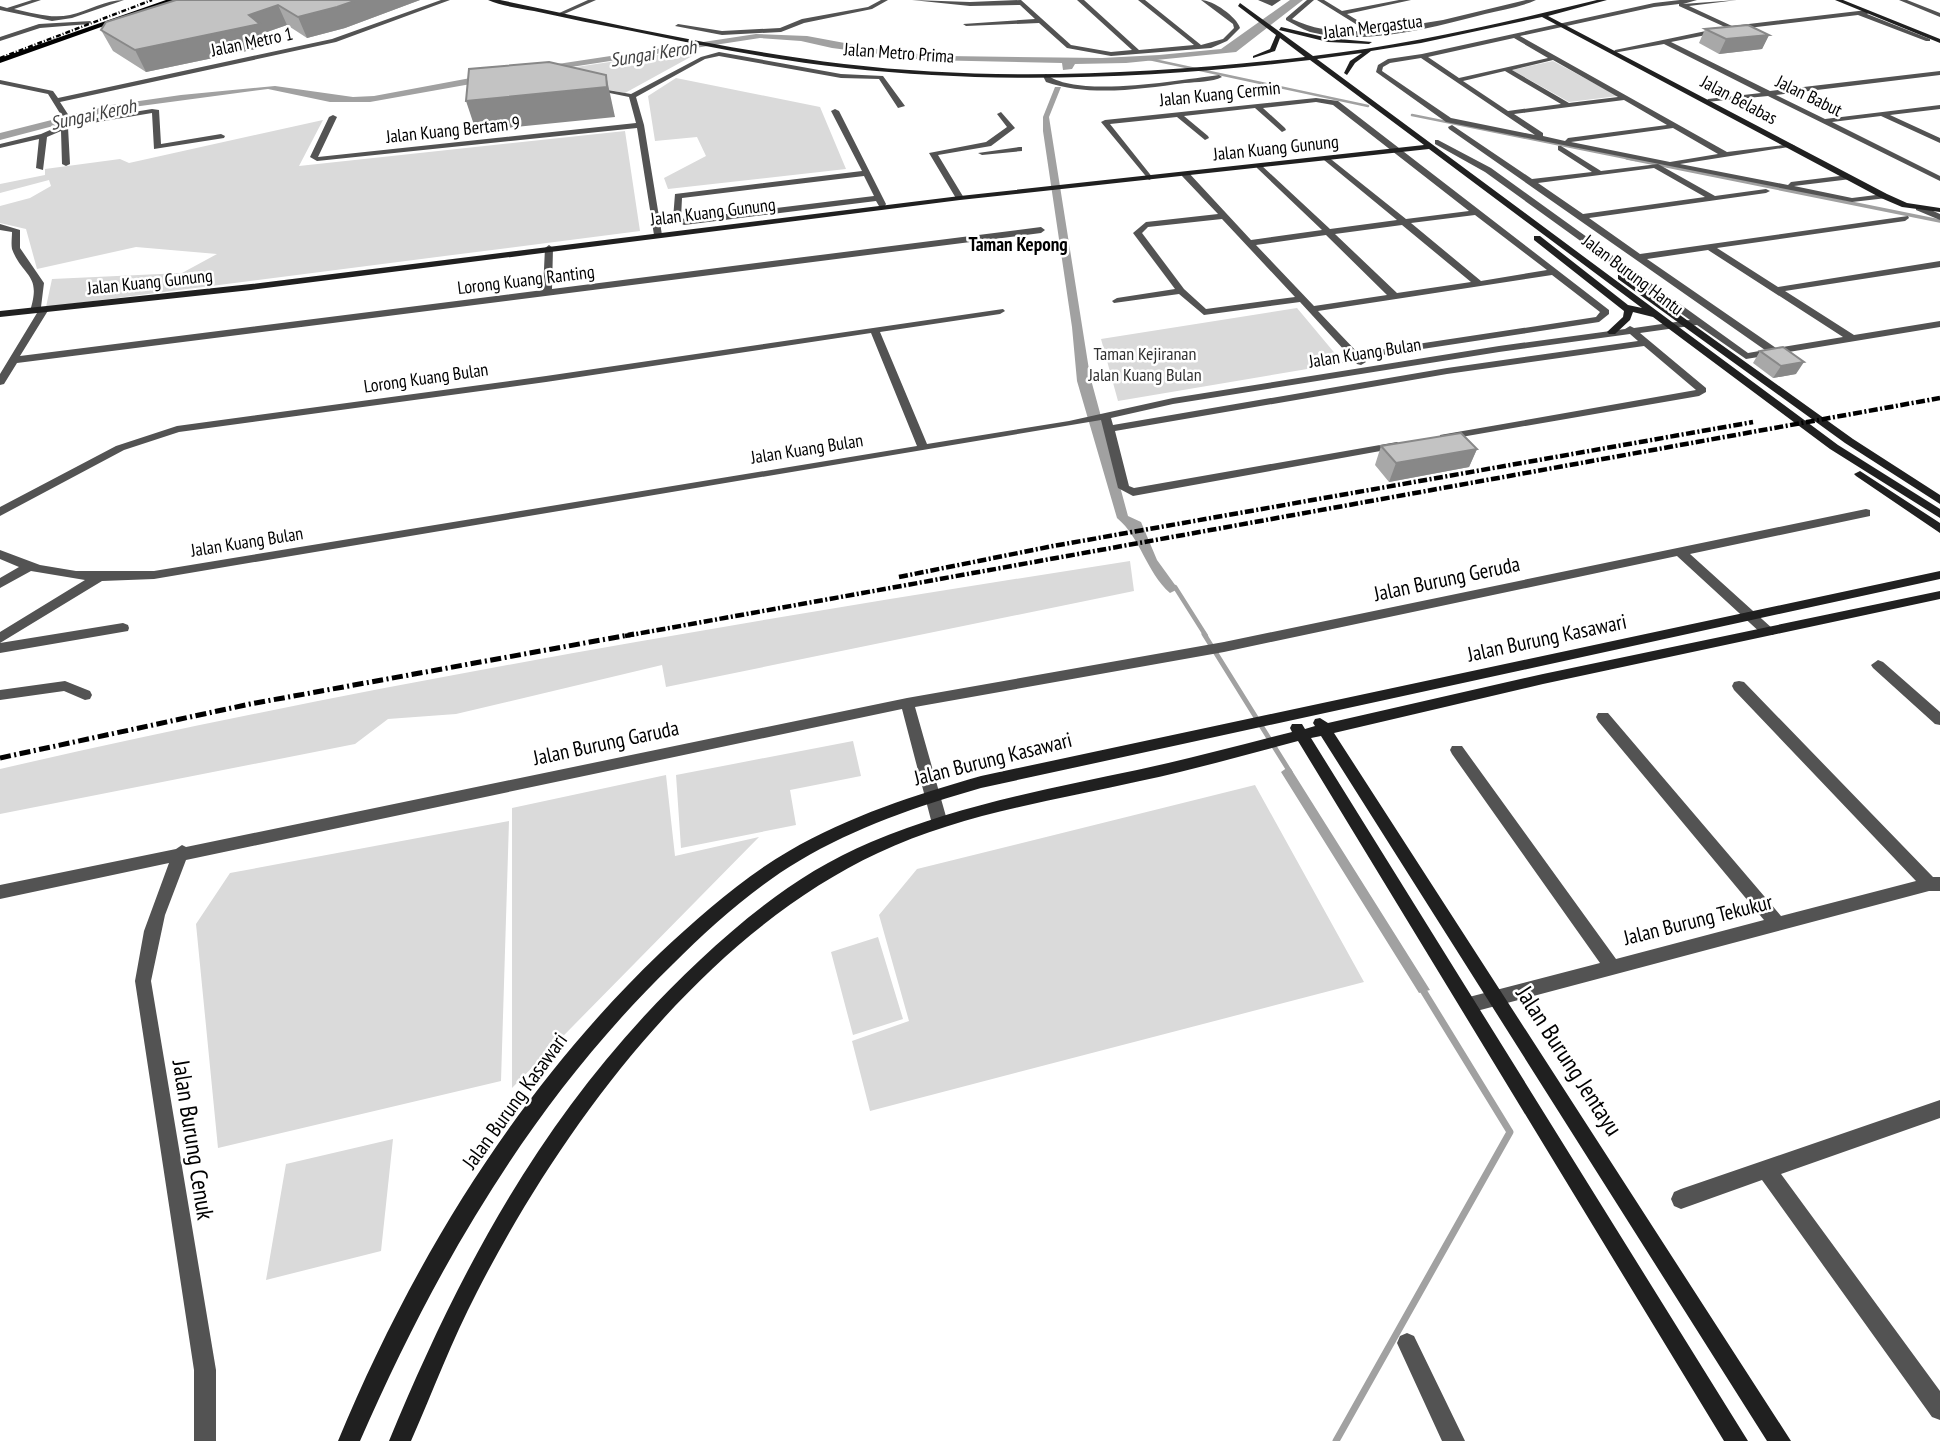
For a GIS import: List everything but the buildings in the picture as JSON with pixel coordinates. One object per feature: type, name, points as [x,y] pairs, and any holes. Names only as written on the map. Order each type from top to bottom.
[{"type":"main road","points":[[0,54],[158,0]]},
{"type":"main road","points":[[0,61],[173,0]]},
{"type":"main road","name":"Jalan Metro Prima","points":[[491,0],[671,36],[887,69],[1046,76],[1183,67],[1312,54]]},
{"type":"main road","name":"Jalan Metro Prima","points":[[517,0],[680,29],[769,51],[887,64],[987,71],[1110,70],[1171,65],[1199,68],[1302,52]]},
{"type":"main road","points":[[1233,0],[1312,54]]},
{"type":"main road","points":[[1838,0],[1930,39]]},
{"type":"main road","name":"Jalan Mergastua","points":[[1312,54],[1323,56],[1379,48],[1602,1]]},
{"type":"main road","name":"Jalan Mergastua","points":[[1312,54],[1545,16],[1602,1]]},
{"type":"main road","points":[[1545,16],[1554,9]]},
{"type":"main road","points":[[1527,17],[1561,24],[1559,16],[1569,10]]},
{"type":"main road","name":"Jalan Belabas","points":[[1545,16],[1884,196],[1919,208],[1940,210]]},
{"type":"main road","points":[[1277,31],[1328,40],[1385,42]]},
{"type":"main road","points":[[1277,31],[1302,52],[1312,54]]},
{"type":"main road","points":[[1255,60],[1273,50],[1277,31]]},
{"type":"main road","points":[[1347,73],[1355,59],[1379,48]]},
{"type":"main road","name":"Jalan Burung Hantu","points":[[1312,54],[1333,74],[1530,215],[1849,441],[1940,500]]},
{"type":"main road","name":"Jalan Burung Hantu","points":[[1323,56],[1434,145],[1446,160],[1530,215],[1834,447],[1940,514]]},
{"type":"main road","points":[[1255,60],[1293,64],[1333,74]]},
{"type":"main road","name":"Jalan Kuang Gunung","points":[[0,314],[251,288],[549,248],[960,198],[1434,145]]},
{"type":"main road","points":[[1446,160],[1461,178],[1625,307],[1629,311],[1632,333]]},
{"type":"main road","points":[[1625,307],[1643,313],[1661,312],[1668,308],[1667,299]]},
{"type":"main road","points":[[1940,488],[1875,451],[1846,456],[1852,468],[1940,529]]},
{"type":"main road","name":"Jalan Burung Kasawari","points":[[349,1441],[423,1287],[476,1194],[519,1129],[594,1031],[678,946],[760,878],[806,849],[843,831],[933,796],[1269,719],[1940,575]]},
{"type":"main road","name":"Jalan Burung Kasawari","points":[[400,1441],[468,1289],[497,1234],[571,1123],[650,1020],[693,975],[787,897],[881,842],[939,820],[1252,749],[1325,729],[1940,595]]},
{"type":"main road","name":"Jalan Burung Jentayu","points":[[1312,710],[1780,1441]]},
{"type":"main road","points":[[1288,715],[1737,1441]]},
{"type":"street","points":[[0,12],[38,0]]},
{"type":"street","points":[[8,10],[52,19],[69,18],[121,0]]},
{"type":"street","name":"Jalan Metro 1","points":[[58,100],[334,41],[447,0]]},
{"type":"street","points":[[560,14],[593,0]]},
{"type":"street","points":[[680,29],[722,33],[781,30],[802,21],[849,14],[886,0]]},
{"type":"street","points":[[915,0],[970,4],[1020,1],[1065,46],[1111,54],[1215,46],[1237,28],[1236,23],[1204,0]]},
{"type":"street","points":[[1080,0],[1138,52]]},
{"type":"street","points":[[1141,0],[1200,47]]},
{"type":"street","points":[[1261,0],[1275,2]]},
{"type":"street","points":[[1311,0],[1289,19],[1301,27],[1326,33],[1374,33],[1533,0]]},
{"type":"street","points":[[1320,0],[1374,33]]},
{"type":"street","points":[[1342,13],[1408,0]]},
{"type":"street","points":[[1546,139],[1448,120],[1379,72],[1380,66],[1388,61],[1422,56],[1561,24],[1694,0]]},
{"type":"street","points":[[1598,23],[1682,6],[1734,0]]},
{"type":"street","points":[[1902,0],[1940,15]]},
{"type":"street","points":[[1674,2],[1731,28]]},
{"type":"street","points":[[0,12],[38,26],[61,30],[53,35]]},
{"type":"street","points":[[1615,52],[1731,28],[1867,12]]},
{"type":"street","points":[[1858,13],[1930,39],[1940,39]]},
{"type":"street","points":[[966,24],[1040,21]]},
{"type":"street","points":[[0,39],[38,26],[89,22]]},
{"type":"street","points":[[1515,36],[1724,154]]},
{"type":"street","name":"Jalan Babut","points":[[1669,41],[1940,179]]},
{"type":"street","points":[[580,86],[632,96],[702,58],[719,54],[841,76],[881,77]]},
{"type":"street","points":[[1422,56],[1598,172]]},
{"type":"street","points":[[1457,80],[1555,58]]},
{"type":"street","points":[[1708,101],[1767,90],[1940,67]]},
{"type":"street","points":[[881,77],[887,69]]},
{"type":"street","points":[[1506,69],[1568,105]]},
{"type":"street","points":[[1767,90],[1778,92],[1940,73]]},
{"type":"street","points":[[1046,76],[1056,85],[1104,88],[1219,77]]},
{"type":"street","points":[[881,77],[901,106]]},
{"type":"street","points":[[0,82],[37,87],[51,92],[58,100],[68,126],[66,164]]},
{"type":"street","points":[[632,96],[640,125],[658,235]]},
{"type":"street","points":[[1506,113],[1625,97]]},
{"type":"street","name":"Jalan Kuang Cermin","points":[[1149,178],[1103,124],[1108,120],[1316,100],[1335,103],[1606,312],[1599,319],[1357,356]]},
{"type":"street","points":[[1257,106],[1282,130]]},
{"type":"street","points":[[1825,121],[1940,107]]},
{"type":"street","points":[[0,146],[43,136],[68,126],[155,111],[157,147],[221,136]]},
{"type":"street","points":[[835,111],[884,208]]},
{"type":"street","points":[[934,156],[997,141],[1011,128],[1001,114]]},
{"type":"street","points":[[1178,114],[1205,138]]},
{"type":"street","points":[[1883,114],[1940,141]]},
{"type":"street","name":"Jalan Kuang Bertam 9","points":[[333,117],[314,157],[317,159],[640,125]]},
{"type":"street","points":[[1558,145],[1675,126]]},
{"type":"street","points":[[1452,127],[1775,352]]},
{"type":"street","points":[[40,168],[43,136]]},
{"type":"street","points":[[1434,145],[1488,170],[1750,357],[1940,324]]},
{"type":"street","points":[[1558,145],[1852,200],[1884,196]]},
{"type":"street","points":[[1665,164],[1791,146]]},
{"type":"street","points":[[934,156],[1018,149]]},
{"type":"street","points":[[934,156],[960,198]]},
{"type":"street","points":[[1327,158],[1478,283]]},
{"type":"street","points":[[1530,182],[1648,165],[1662,168],[1713,198]]},
{"type":"street","points":[[1261,166],[1394,296]]},
{"type":"street","points":[[1921,169],[1940,167]]},
{"type":"street","points":[[867,173],[675,198],[677,219],[684,222],[879,198]]},
{"type":"street","points":[[1185,174],[1369,370]]},
{"type":"street","points":[[1780,186],[1848,177]]},
{"type":"street","points":[[1580,217],[1766,191]]},
{"type":"street","points":[[865,200],[870,210]]},
{"type":"street","points":[[1919,208],[1940,217]]},
{"type":"street","points":[[1248,243],[1477,212]]},
{"type":"street","points":[[1224,216],[1139,229],[1138,233],[1181,291],[1205,312],[1302,299]]},
{"type":"street","points":[[1603,252],[1641,257],[1905,218]]},
{"type":"street","points":[[0,227],[16,230],[16,248],[38,279],[40,294],[40,310],[15,360],[0,382]]},
{"type":"street","name":"Lorong Kuang Ranting","points":[[15,360],[1041,230]]},
{"type":"street","points":[[547,293],[549,248]]},
{"type":"street","points":[[1711,248],[1853,339]]},
{"type":"street","points":[[1625,267],[1641,257]]},
{"type":"street","points":[[1776,290],[1940,264]]},
{"type":"street","points":[[1312,309],[1554,272]]},
{"type":"street","points":[[1117,301],[1181,291]]},
{"type":"street","name":"Lorong Kuang Bulan","points":[[0,512],[121,447],[177,429],[559,377],[1000,312]]},
{"type":"street","name":"Jalan Kuang Bulan","points":[[0,554],[28,567],[97,578],[155,575],[1069,424],[1173,401],[1632,333],[1694,319]]},
{"type":"street","name":"Jalan Kuang Bulan","points":[[1632,333],[1694,319]]},
{"type":"street","points":[[874,330],[923,448]]},
{"type":"street","points":[[1109,429],[1447,371],[1632,333],[1702,390],[1699,393],[1430,439]]},
{"type":"street","points":[[1105,417],[1124,488],[1133,492],[1407,443]]},
{"type":"street","name":"Jalan Burung Geruda","points":[[1224,647],[1866,513]]},
{"type":"street","points":[[1679,551],[1768,632]]},
{"type":"street","points":[[0,584],[28,567]]},
{"type":"street","points":[[0,638],[97,578]]},
{"type":"street","points":[[0,648],[123,628]]},
{"type":"street","name":"Jalan Burung Garuda","points":[[0,892],[907,703],[1224,647]]},
{"type":"street","points":[[1878,665],[1940,720]]},
{"type":"street","points":[[0,695],[65,685],[85,695]]},
{"type":"street","points":[[1739,686],[1935,884]]},
{"type":"street","points":[[907,703],[939,820]]},
{"type":"street","points":[[1603,717],[1777,923]]},
{"type":"street","points":[[1457,750],[1612,966]]},
{"type":"street","name":"Jalan Burung Cenuk","points":[[182,852],[159,903],[147,941],[143,981],[205,1370],[205,1441]]},
{"type":"street","name":"Jalan Burung Tekukur","points":[[1469,1005],[1935,884]]},
{"type":"street","points":[[1681,1199],[1940,1109]]},
{"type":"street","points":[[1765,1168],[1940,1409]]},
{"type":"street","points":[[1407,1343],[1454,1441]]},
{"type":"green space","points":[[697,49],[696,54],[625,93],[529,74]]},
{"type":"green space","points":[[1553,61],[1618,96],[1569,102],[1512,70]]},
{"type":"green space","points":[[676,78],[820,107],[846,169],[668,189],[664,178],[706,156],[697,137],[655,141],[648,96]]},
{"type":"green space","points":[[323,120],[299,166],[625,131],[640,231],[46,307],[52,279],[182,273],[217,254],[136,247],[37,269],[26,229],[0,223],[0,206],[30,198],[51,186],[49,180],[0,193],[0,184],[45,175],[45,169],[120,159],[129,163]]},
{"type":"green space","name":"Taman Kejiranan Jalan Kuang Bulan","points":[[1297,308],[1343,363],[1118,401],[1101,339]]},
{"type":"green space","points":[[1130,561],[1134,591],[666,687],[662,665],[456,714],[388,719],[355,744],[0,814],[0,769],[281,709],[563,655]]},
{"type":"green space","points":[[853,741],[861,776],[790,790],[796,825],[681,848],[676,775]]},
{"type":"green space","points":[[666,775],[675,856],[759,837],[512,1088],[512,808]]},
{"type":"green space","points":[[1255,785],[1364,982],[870,1111],[852,1041],[909,1021],[879,915],[917,869]]},
{"type":"green space","points":[[509,821],[501,1081],[218,1148],[196,924],[230,873]]},
{"type":"green space","points":[[878,937],[903,1019],[853,1035],[831,952]]},
{"type":"green space","points":[[393,1139],[381,1251],[266,1280],[286,1164]]},
{"type":"water","name":"Sungai Keroh","points":[[1290,0],[1303,0],[1236,52],[1126,63],[1075,64],[1072,69],[1063,70],[1062,63],[925,60],[832,48],[801,41],[760,38],[532,73],[370,102],[330,102],[268,89],[118,109],[0,140],[0,133],[111,105],[181,95],[275,86],[353,97],[374,96],[492,74],[756,34],[807,36],[893,52],[946,56],[1102,58],[1221,49]]},
{"type":"water","points":[[1055,87],[1061,87],[1049,117],[1090,376],[1128,516],[1141,522],[1157,560],[1178,589],[1170,593],[1155,575],[1132,535],[1117,518],[1077,381],[1072,327],[1043,131],[1043,117]]},
{"type":"water","points":[[1288,767],[1430,990],[1419,993],[1281,772]]},
{"type":"waterway","points":[[1149,59],[1368,106]]},
{"type":"waterway","points":[[1412,115],[1636,160]]},
{"type":"waterway","points":[[1627,158],[1940,221]]},
{"type":"waterway","points":[[1175,587],[1206,636]]},
{"type":"waterway","points":[[1204,634],[1290,772]]},
{"type":"waterway","points":[[1336,1441],[1510,1132],[1421,987]]},
{"type":"railway","points":[[0,58],[152,0]]},
{"type":"railway","points":[[625,636],[1940,398]]},
{"type":"railway","points":[[899,577],[1053,546],[1753,422]]},
{"type":"railway","points":[[0,758],[250,704],[634,634]]},
{"type":"district","name":"Taman Kepong","points":[[1018,244]]}]
